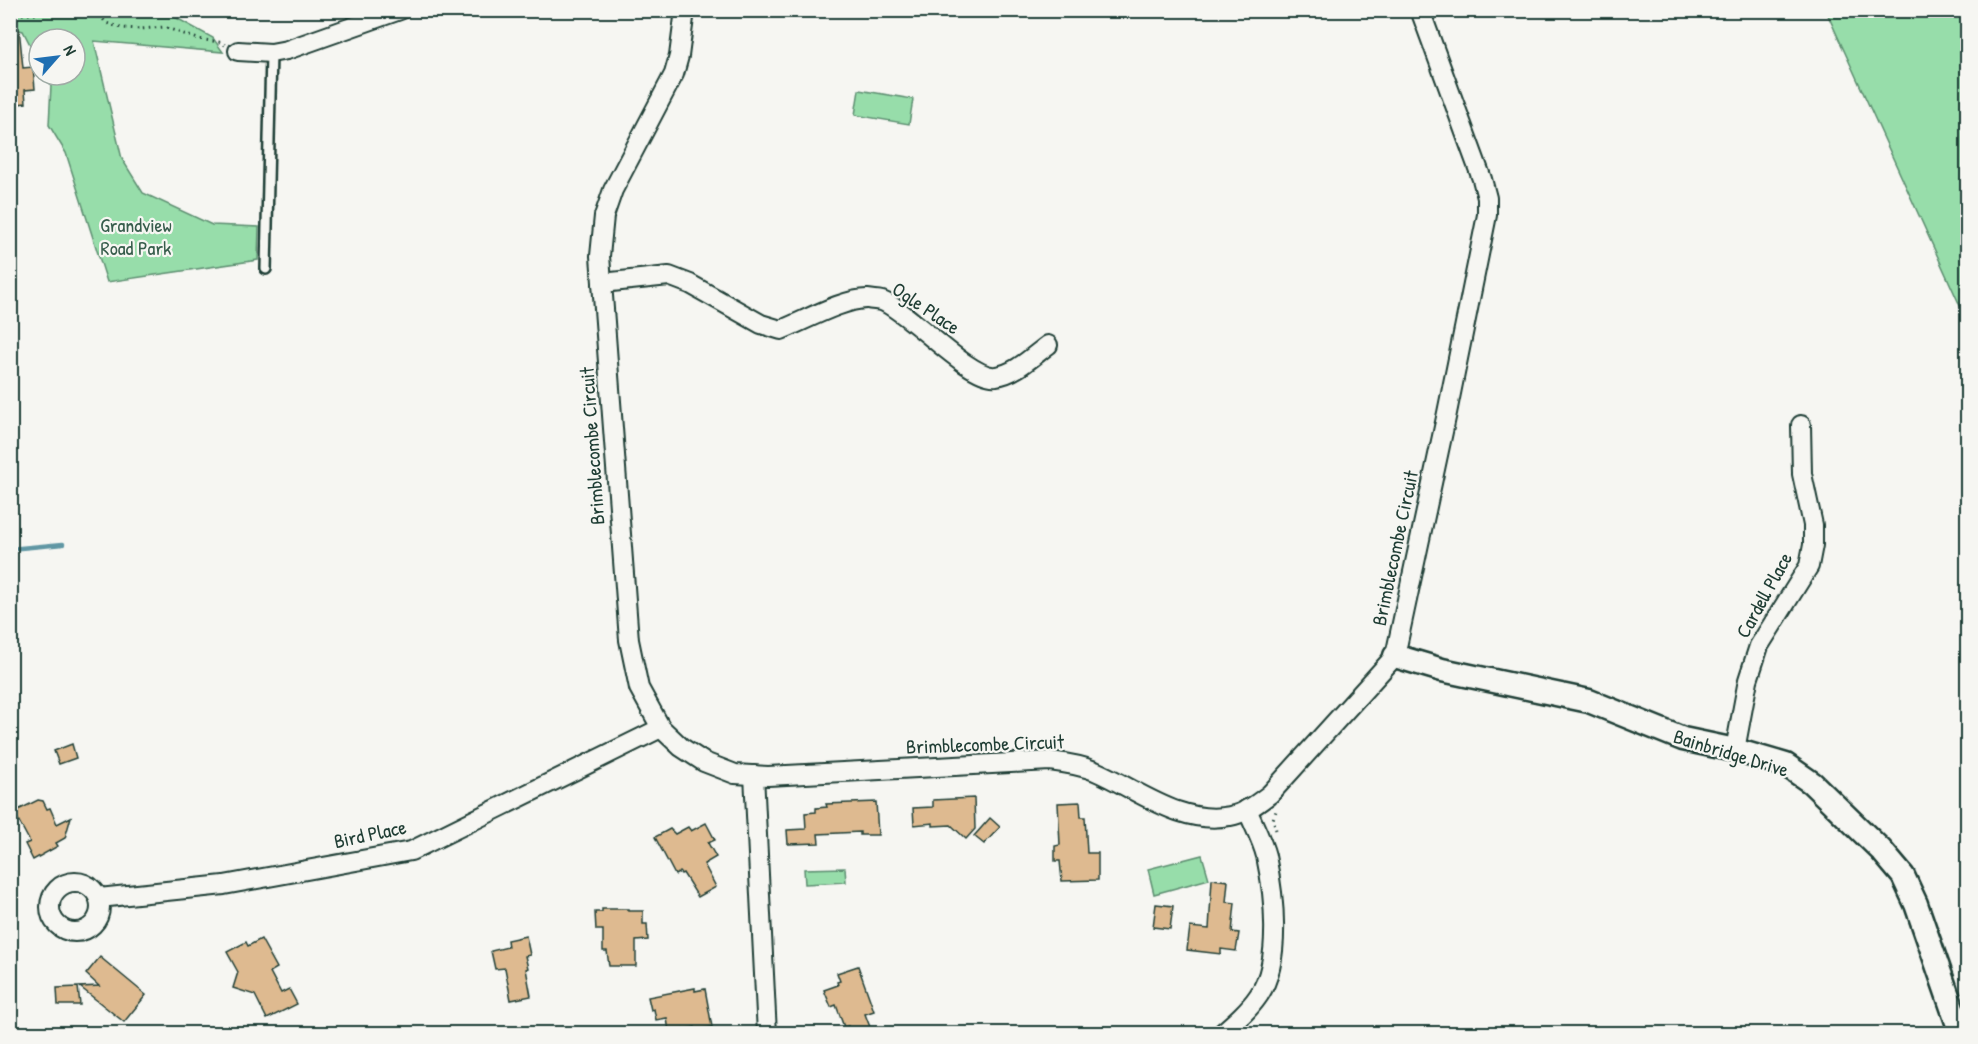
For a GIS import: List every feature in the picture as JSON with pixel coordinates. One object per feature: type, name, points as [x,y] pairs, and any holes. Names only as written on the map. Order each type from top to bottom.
[{"type":"street","points":[[238,51],[287,50],[400,10]]},
{"type":"street","name":"Brimblecombe Circuit","points":[[685,10],[679,56],[674,74],[613,190],[604,216],[600,256],[629,640],[639,688],[661,728],[681,747],[704,762],[735,774],[768,776],[1050,761],[1072,763],[1094,771],[1169,808],[1211,818],[1232,816],[1270,794],[1395,656],[1487,215],[1487,198],[1482,179],[1420,10]]},
{"type":"street","name":"Ogle Place","points":[[602,283],[669,276],[690,284],[761,324],[781,330],[849,301],[865,299],[881,301],[983,375],[996,377],[1013,370],[1048,345]]},
{"type":"street","name":"Cardell Place","points":[[1736,750],[1748,680],[1759,646],[1809,566],[1813,545],[1812,525],[1802,474],[1801,424]]},
{"type":"street","name":"Bainbridge Drive","points":[[1395,656],[1442,670],[1589,701],[1683,739],[1736,750],[1786,765],[1812,783],[1881,850],[1904,876],[1958,1025],[1965,1034]]},
{"type":"street","name":"Bird Place","points":[[99,898],[224,885],[411,851],[661,728]]},
{"type":"street","points":[[754,775],[767,1034]]},
{"type":"street","points":[[1221,1034],[1243,1015],[1261,993],[1272,965],[1274,938],[1271,892],[1265,854],[1247,809]]},
{"type":"lane","points":[[266,269],[271,52]]},
{"type":"path","points":[[10,14],[36,14],[48,10]]},
{"type":"path","points":[[96,10],[106,23],[122,28],[164,27],[198,39],[219,42],[238,51]]},
{"type":"path","points":[[1276,810],[1273,819],[1278,838]]},
{"type":"green space","name":"Grandview Road Park","points":[[162,10],[213,38],[223,52],[94,41],[122,159],[143,193],[212,225],[259,227],[258,260],[107,282],[66,153],[49,125],[51,87],[87,87],[87,27],[27,27],[27,39],[23,31],[11,28],[11,11]]},
{"type":"green space","points":[[1826,11],[1967,11],[1967,321],[1827,13]]},
{"type":"green space","points":[[859,90],[913,99],[909,124],[855,115]]},
{"type":"green space","points":[[1202,855],[1209,879],[1154,894],[1148,869]]},
{"type":"green space","points":[[845,868],[846,882],[805,884],[804,869]]},
{"type":"building","points":[[10,28],[19,28],[23,68],[27,68],[27,87],[35,87],[35,89],[25,90],[26,103],[10,105]]},
{"type":"building","points":[[72,744],[76,758],[59,764],[54,751]]},
{"type":"building","points":[[974,798],[975,829],[966,839],[951,825],[933,826],[933,823],[914,825],[913,808],[933,807],[933,800]]},
{"type":"building","points":[[38,800],[43,801],[47,809],[50,808],[57,824],[71,817],[65,838],[56,843],[58,846],[33,860],[25,844],[30,842],[14,812]]},
{"type":"building","points":[[876,802],[878,835],[860,835],[860,832],[818,834],[819,843],[788,844],[787,830],[806,829],[805,813],[816,812],[816,808],[827,807],[826,804]]},
{"type":"building","points":[[1080,802],[1081,817],[1085,817],[1087,853],[1098,853],[1098,880],[1062,881],[1060,861],[1055,861],[1055,846],[1060,845],[1058,803]]},
{"type":"building","points":[[990,818],[1000,827],[984,844],[974,836]]},
{"type":"building","points":[[706,823],[715,840],[708,843],[716,857],[704,864],[716,887],[698,897],[683,873],[675,875],[655,837],[670,829],[675,834],[688,827],[691,831]]},
{"type":"building","points":[[1212,879],[1228,881],[1226,902],[1235,903],[1232,932],[1239,933],[1236,951],[1221,949],[1221,954],[1187,950],[1190,927],[1209,929]]},
{"type":"building","points":[[1156,904],[1173,906],[1170,929],[1153,927]]},
{"type":"building","points":[[602,909],[643,911],[643,924],[647,924],[648,940],[636,941],[636,966],[609,966],[607,951],[603,951],[603,930],[596,930],[595,912],[602,912]]},
{"type":"building","points":[[526,936],[530,955],[525,956],[528,968],[526,969],[531,996],[511,1000],[505,968],[495,969],[491,951],[508,947],[507,940]]},
{"type":"building","points":[[261,939],[277,968],[270,972],[281,993],[289,989],[297,1004],[267,1019],[255,995],[233,988],[238,972],[227,952],[246,942],[248,946]]},
{"type":"building","points":[[100,957],[146,995],[124,1022],[80,987],[99,986],[86,974]]},
{"type":"building","points":[[858,966],[874,1011],[865,1014],[870,1027],[851,1034],[848,1026],[844,1027],[836,1005],[831,1007],[824,990],[838,985],[837,982],[840,981],[837,973]]},
{"type":"building","points":[[78,987],[80,1005],[58,1005],[57,988]]},
{"type":"building","points":[[695,988],[695,991],[705,989],[712,1027],[696,1030],[695,1027],[669,1032],[667,1018],[656,1020],[648,997]]},
{"type":"waterway","points":[[10,549],[63,544]]}]
